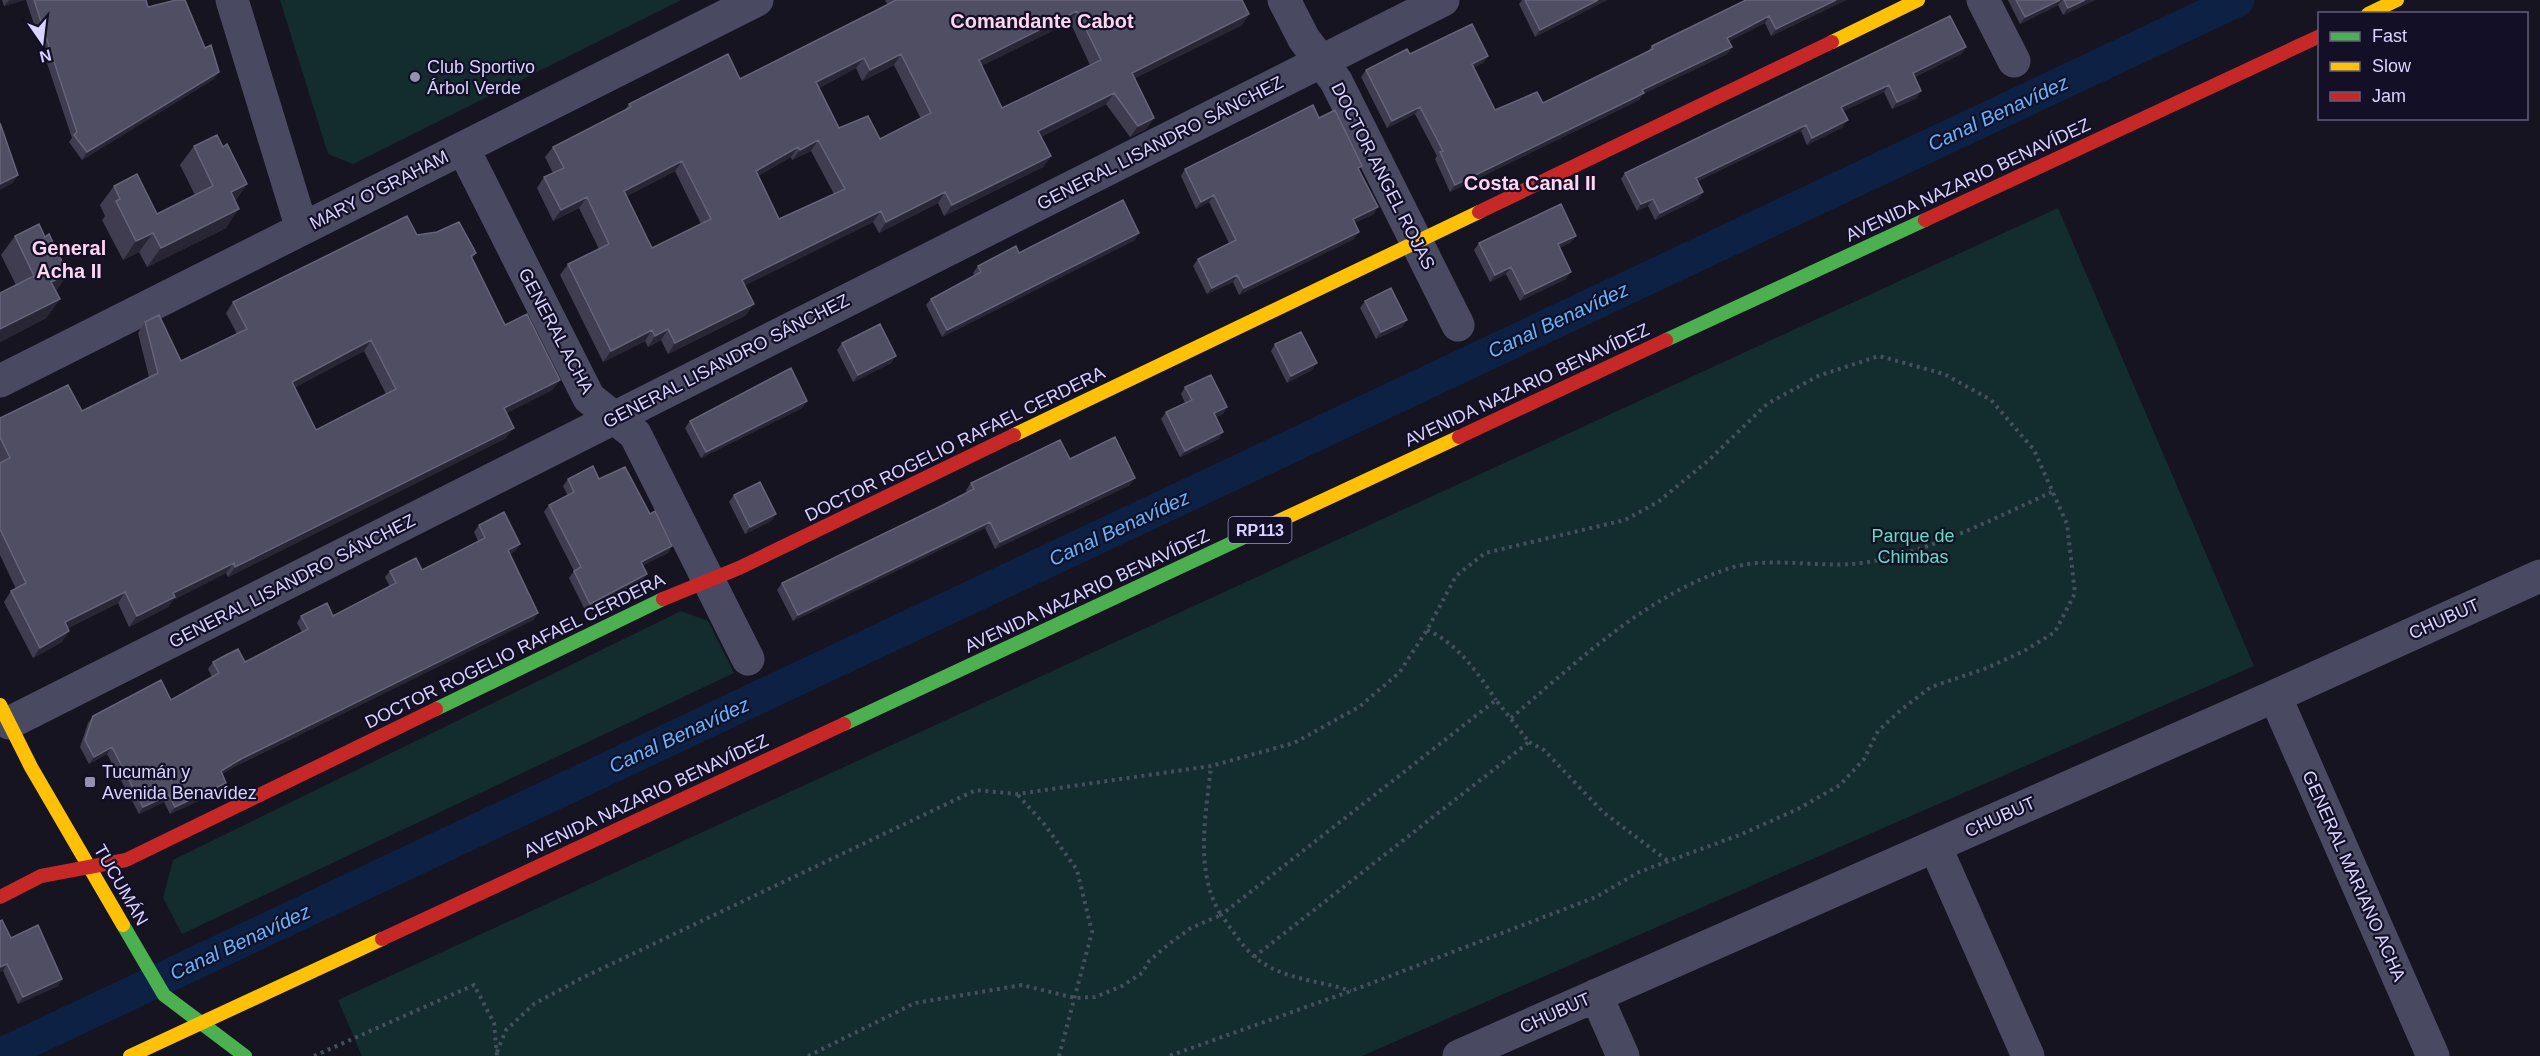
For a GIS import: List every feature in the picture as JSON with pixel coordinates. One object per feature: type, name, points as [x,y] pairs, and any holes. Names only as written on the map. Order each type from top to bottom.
[{"type":"main road","name":"DOCTOR ROGELIO RAFAEL CERDERA","points":[[0,897],[41,876],[126,860],[679,591],[750,563],[1918,0]]},
{"type":"main road","points":[[2372,12],[2397,0]]},
{"type":"main road","name":"AVENIDA NAZARIO BENAVÍDEZ","points":[[130,1056],[2318,36]]},
{"type":"main road","name":"TUCUMÁN","points":[[5,714],[31,767],[164,995],[244,1056]]},
{"type":"street","points":[[232,0],[302,229]]},
{"type":"street","name":"MARY O'GRAHAM","points":[[0,381],[757,0]]},
{"type":"street","name":"DOCTOR ANGEL ROJAS","points":[[1284,0],[1304,39],[1336,81],[1458,325]]},
{"type":"street","name":"GENERAL LISANDRO SÁNCHEZ","points":[[5,714],[614,418],[1443,0]]},
{"type":"street","points":[[1983,0],[2014,61]]},
{"type":"street","name":"GENERAL ACHA","points":[[463,148],[589,398],[635,434],[748,659]]},
{"type":"street","name":"CHUBUT","points":[[1459,1056],[2275,696],[2540,576]]},
{"type":"street","name":"GENERAL MARIANO ACHA","points":[[2275,696],[2433,1056]]},
{"type":"street","points":[[1935,846],[2028,1056]]},
{"type":"street","points":[[1596,995],[1623,1056]]},
{"type":"path","points":[[497,1054],[506,1030],[534,1004],[580,979],[976,790],[1017,794],[1211,766],[1294,743],[1359,707],[1399,673],[1427,630],[1456,576],[1485,553],[1625,519],[1666,495],[1710,459],[1767,404],[1818,376],[1879,356],[1944,374],[1991,400],[2034,450],[2067,524],[2075,593],[2055,632],[2006,660],[1931,687],[1878,731],[1864,759],[1840,785],[1798,809],[1742,834],[1639,872],[1596,897],[1351,991],[1169,1056]]},
{"type":"path","points":[[1511,718],[1630,621],[1657,602],[1693,582],[1730,568],[1773,563],[1854,564],[1891,556],[1931,544],[2054,491]]},
{"type":"path","points":[[1427,630],[1444,637],[1479,675],[1529,742],[1544,750],[1603,813],[1668,861]]},
{"type":"path","points":[[808,1056],[915,1003],[1022,985],[1075,998],[1095,997],[1122,987],[1142,973],[1149,961],[1170,943],[1191,928],[1221,915],[1496,700]]},
{"type":"path","points":[[1254,957],[1529,742]]},
{"type":"path","points":[[1211,766],[1205,823],[1205,860],[1211,899],[1254,957],[1267,966],[1297,978],[1330,984],[1351,991]]},
{"type":"path","points":[[1017,794],[1045,825],[1077,870],[1092,932],[1059,1056]]},
{"type":"path","points":[[314,1056],[474,985],[494,1023],[497,1054]]},
{"type":"green space","name":"Club Sportivo Árbol Verde","points":[[280,0],[681,0],[353,164],[328,154]]},
{"type":"green space","name":"Parque de Chimbas","points":[[2058,208],[2254,666],[1362,1056],[362,1056],[338,1000]]},
{"type":"green space","points":[[681,611],[708,621],[734,673],[182,934],[163,898],[173,860]]},
{"type":"building","points":[[34,0],[146,0],[148,7],[185,0],[205,48],[211,45],[219,72],[87,152],[74,135],[77,132]]},
{"type":"building","points":[[896,0],[1242,0],[1249,14],[1132,73],[1154,118],[1138,126],[1114,93],[1038,131],[1051,156],[952,205],[945,192],[886,222],[881,211],[782,260],[742,280],[754,304],[675,343],[668,329],[655,336],[652,330],[611,351],[568,264],[609,244],[587,197],[561,210],[544,177],[564,168],[553,147],[631,107],[629,104],[728,54],[740,79]],"holes":[[[1077,11],[1101,60],[1002,108],[979,60]],[[901,54],[931,113],[880,139],[868,116],[839,128],[816,82],[864,58],[870,70]],[[818,140],[845,189],[779,219],[756,171],[798,147],[800,150]],[[682,161],[711,219],[652,248],[624,191]]]},
{"type":"building","points":[[1525,0],[1598,0],[1540,30]]},
{"type":"building","points":[[1746,0],[1836,0],[1776,29],[1769,16],[1727,38],[1732,47],[1642,90],[1644,93],[1630,100],[1455,185],[1440,152],[1443,151],[1420,107],[1392,121],[1366,70],[1407,49],[1410,54],[1472,24],[1488,56],[1472,64],[1495,110],[1537,92],[1543,103]]},
{"type":"building","points":[[2016,0],[2060,0],[2025,17]]},
{"type":"building","points":[[2064,0],[2085,0],[2068,8]]},
{"type":"building","points":[[1950,16],[1966,47],[1913,73],[1921,91],[1897,102],[1889,85],[1841,107],[1848,120],[1812,138],[1806,125],[1696,178],[1703,192],[1660,213],[1653,199],[1641,204],[1625,173]]},
{"type":"building","points":[[1313,105],[1319,118],[1335,110],[1362,166],[1358,168],[1378,207],[1353,219],[1359,232],[1244,288],[1237,275],[1212,288],[1198,259],[1236,240],[1214,195],[1201,202],[1185,169]]},
{"type":"building","points":[[0,123],[18,175],[0,184]]},
{"type":"building","points":[[217,135],[223,147],[227,144],[247,184],[231,192],[239,209],[161,248],[153,233],[136,241],[116,201],[120,199],[114,186],[137,174],[157,214],[213,186],[194,146]]},
{"type":"building","points":[[1123,200],[1139,233],[947,330],[931,299],[981,272],[978,266],[1016,246],[1019,253]]},
{"type":"building","points":[[1561,204],[1576,236],[1558,244],[1571,272],[1525,294],[1511,267],[1495,275],[1479,243]]},
{"type":"building","points":[[407,216],[417,235],[437,232],[459,222],[476,253],[471,256],[505,325],[527,314],[560,380],[504,408],[514,428],[235,567],[234,563],[173,593],[175,597],[137,616],[125,592],[65,622],[69,631],[40,648],[11,591],[26,583],[0,529],[0,463],[10,458],[0,437],[0,418],[68,385],[82,411],[158,373],[145,322],[159,315],[181,361],[247,329],[233,302]],"holes":[[[371,340],[396,389],[316,430],[292,382]]]},
{"type":"building","points":[[39,224],[45,237],[49,234],[68,274],[51,282],[60,299],[0,329],[0,293],[34,276],[15,236]]},
{"type":"building","points":[[1391,288],[1407,320],[1381,332],[1365,301]]},
{"type":"building","points":[[880,324],[896,356],[858,375],[842,343]]},
{"type":"building","points":[[1301,332],[1317,363],[1291,376],[1275,344]]},
{"type":"building","points":[[791,368],[807,401],[706,452],[690,421]]},
{"type":"building","points":[[1211,375],[1227,407],[1214,413],[1223,432],[1185,451],[1166,412],[1192,400],[1185,387]]},
{"type":"building","points":[[1115,437],[1135,478],[1000,542],[990,522],[798,615],[782,583],[943,505],[974,489],[971,483],[1060,440],[1070,459]]},
{"type":"building","points":[[593,466],[599,479],[625,467],[650,514],[655,511],[672,546],[641,562],[647,574],[590,604],[574,571],[581,567],[549,505],[574,492],[568,479]]},
{"type":"building","points":[[760,482],[776,514],[750,527],[734,495]]},
{"type":"building","points":[[504,512],[520,544],[508,550],[538,613],[241,759],[221,771],[226,783],[175,807],[169,795],[143,807],[112,747],[94,757],[85,740],[93,716],[161,680],[171,700],[219,673],[213,662],[226,655],[238,649],[245,662],[308,629],[301,616],[327,603],[333,616],[396,583],[390,571],[416,558],[422,570],[485,538],[479,525]]},
{"type":"building","points":[[2,920],[11,938],[38,925],[62,979],[23,997],[7,964],[0,967],[0,921]]},
{"type":"waterway","name":"Canal Benavídez","points":[[0,1055],[2238,0]]},
{"type":"traffic: fast","points":[[1666,340],[1925,220]]},
{"type":"traffic: fast","points":[[844,724],[1253,533]]},
{"type":"traffic: fast","points":[[436,709],[663,599]]},
{"type":"traffic: fast","points":[[123,925],[164,995],[245,1056]]},
{"type":"traffic: slow","points":[[1832,42],[1918,0]]},
{"type":"traffic: slow","points":[[2372,12],[2397,0]]},
{"type":"traffic: slow","points":[[1014,435],[1479,212]]},
{"type":"traffic: slow","points":[[1253,533],[1459,437]]},
{"type":"traffic: slow","points":[[0,705],[31,767],[123,925]]},
{"type":"traffic: slow","points":[[130,1056],[382,939]]},
{"type":"traffic: jam","points":[[1925,220],[2318,37]]},
{"type":"traffic: jam","points":[[1479,212],[1832,42]]},
{"type":"traffic: jam","points":[[1459,437],[1666,340]]},
{"type":"traffic: jam","points":[[663,599],[739,568],[1014,435]]},
{"type":"traffic: jam","points":[[0,897],[41,876],[126,860],[436,709]]},
{"type":"traffic: jam","points":[[382,939],[844,724]]},
{"type":"place","name":"Club Sportivo Árbol Verde","points":[[415,77]]},
{"type":"place","name":"Tucumán y Avenida Benavídez","points":[[90,782]]},
{"type":"district","name":"Comandante Cabot","points":[[1042,21]]},
{"type":"district","name":"Costa Canal II","points":[[1530,183]]},
{"type":"district","name":"General Acha II","points":[[69,260]]}]
